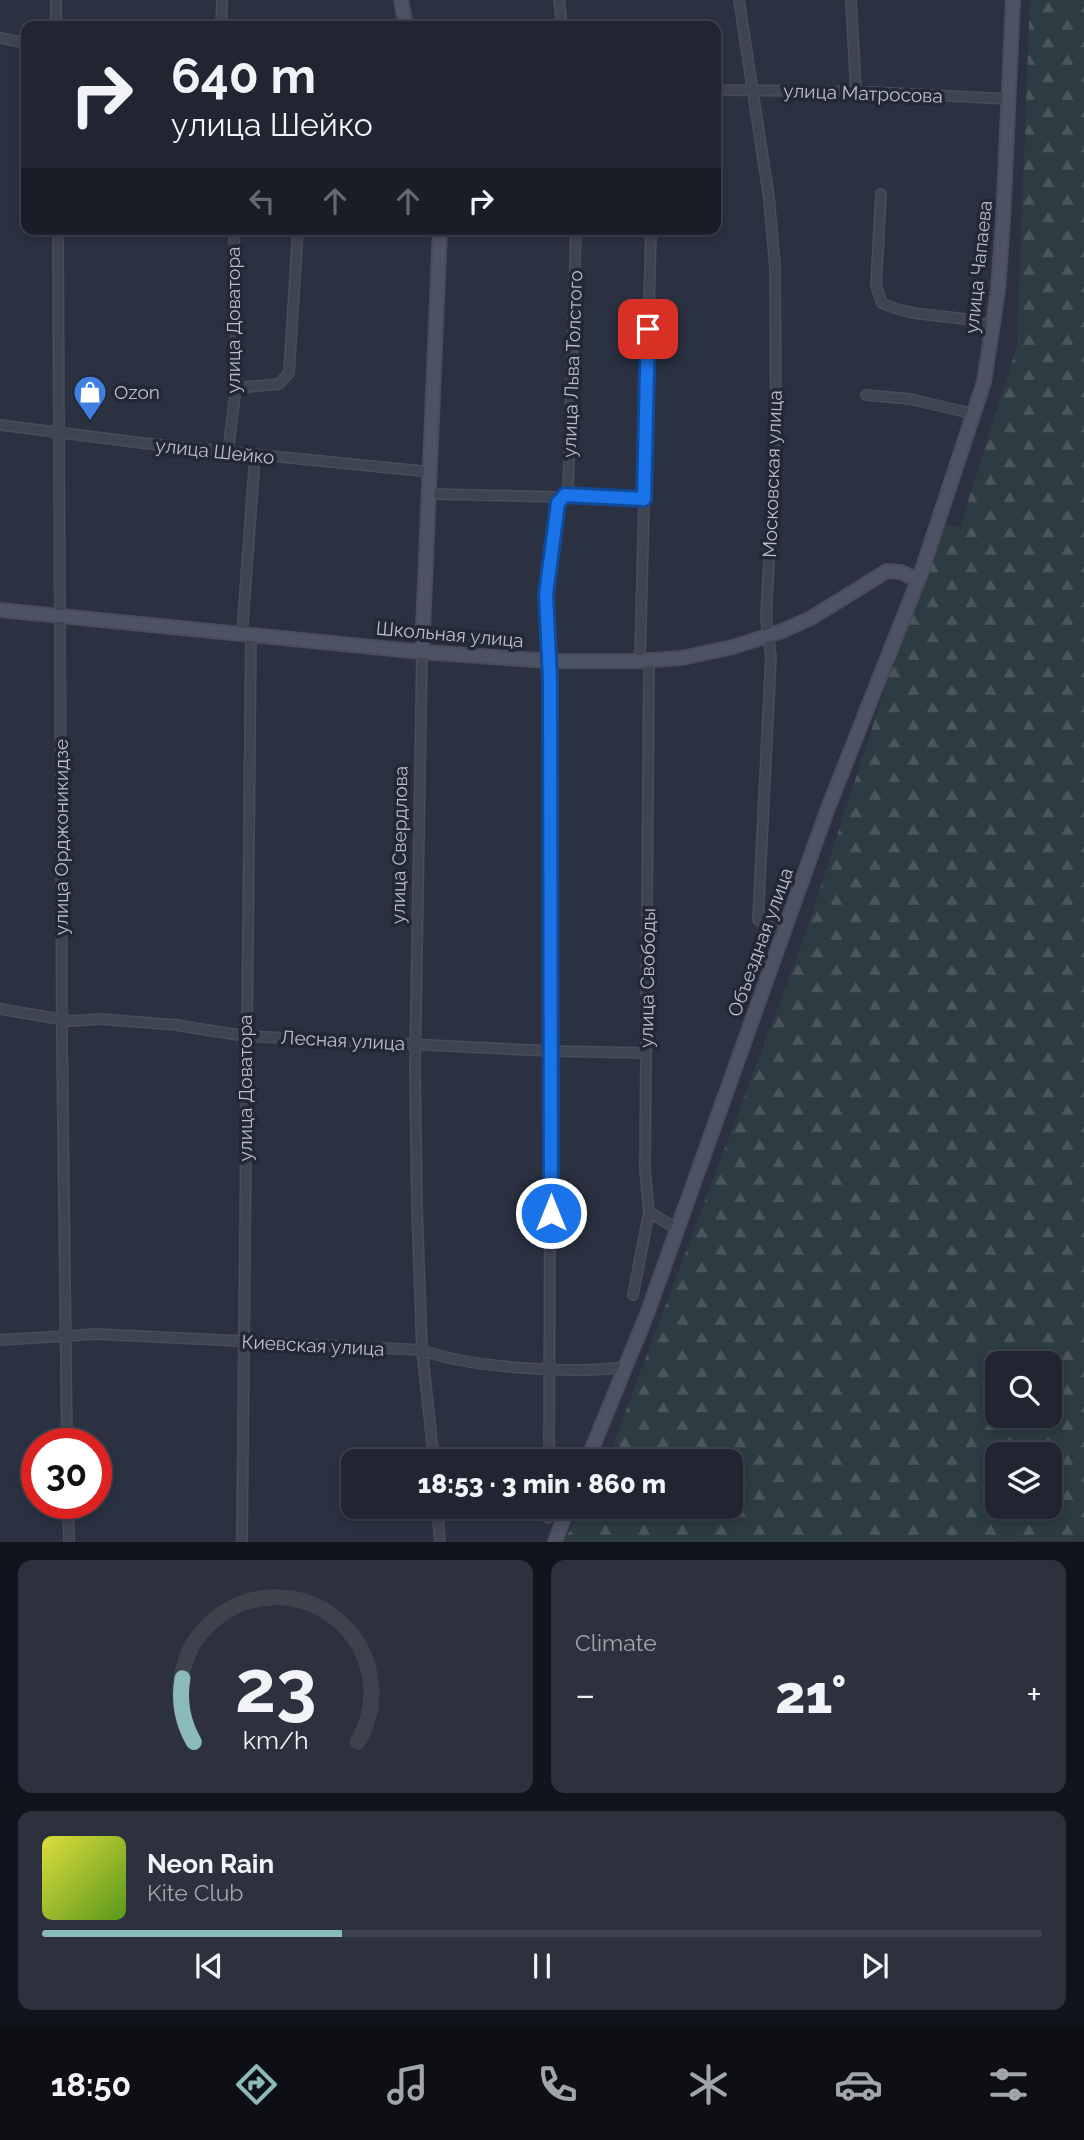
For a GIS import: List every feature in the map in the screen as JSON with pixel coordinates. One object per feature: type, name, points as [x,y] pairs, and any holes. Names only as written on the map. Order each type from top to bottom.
[{"type":"street","points":[[56,0],[56,21]]},
{"type":"street","points":[[221,21],[222,0]]},
{"type":"street","points":[[401,0],[405,21]]},
{"type":"street","points":[[559,0],[561,21]]},
{"type":"street","name":"Московская улица","points":[[739,0],[769,198],[775,292],[776,428],[766,618],[771,657],[758,920],[784,934]]},
{"type":"street","points":[[851,0],[856,92]]},
{"type":"street","name":"улица Чапаева","points":[[934,531],[984,382],[1003,221],[1013,0]]},
{"type":"street","points":[[0,38],[21,42]]},
{"type":"street","name":"улица Матросова","points":[[721,90],[856,92],[1009,99]]},
{"type":"street","points":[[881,194],[876,286],[882,303],[896,310],[971,318],[992,327]]},
{"type":"street","name":"улица Орджоникидзе","points":[[58,235],[61,1018],[67,1428]]},
{"type":"street","name":"улица Доватора","points":[[228,452],[236,388],[234,235]]},
{"type":"street","points":[[236,388],[279,384],[289,373],[299,235]]},
{"type":"street","name":"улица Свердлова","points":[[433,1449],[422,1350],[415,1044],[422,652],[440,235]]},
{"type":"street","name":"улица Льва Толстого","points":[[549,1449],[550,661],[546,594],[558,503],[568,491],[576,235]]},
{"type":"street","name":"улица Свободы","points":[[633,1294],[649,1212],[645,1171],[644,499],[651,235]]},
{"type":"street","points":[[866,395],[910,399],[974,414]]},
{"type":"street","name":"улица Шейко","points":[[0,425],[255,456],[431,472]]},
{"type":"street","name":"улица Доватора","points":[[242,1542],[246,635],[255,456]]},
{"type":"street","points":[[430,494],[565,495],[644,499]]},
{"type":"street","name":"Объездная улица","points":[[592,1449],[677,1229],[828,808],[934,531]]},
{"type":"street","name":"Школьная улица","points":[[0,610],[422,652],[550,661],[645,661],[733,647],[768,636],[811,618],[887,571],[901,572],[917,580]]},
{"type":"street","name":"Лесная улица","points":[[0,1009],[61,1018],[176,1025],[245,1035],[551,1052],[646,1053]]},
{"type":"street","points":[[649,1212],[677,1229]]},
{"type":"street","name":"Киевская улица","points":[[0,1340],[66,1335],[243,1341],[422,1350],[445,1359],[585,1371],[625,1367]]},
{"type":"street","points":[[68,1519],[69,1542]]},
{"type":"street","points":[[438,1519],[440,1542]]},
{"type":"street","points":[[555,1542],[564,1519]]},
{"type":"green space","points":[[1030,0],[1084,0],[1084,1541],[563,1542],[577,1519],[743,1519],[743,1449],[612,1449],[803,941],[920,580],[934,525],[960,527],[1017,346]]},
{"type":"place","name":"Ozon","points":[[90,422]]},
{"type":"route","points":[[551,1213],[550,680],[546,594],[558,503],[565,495],[644,499],[648,329]]}]
